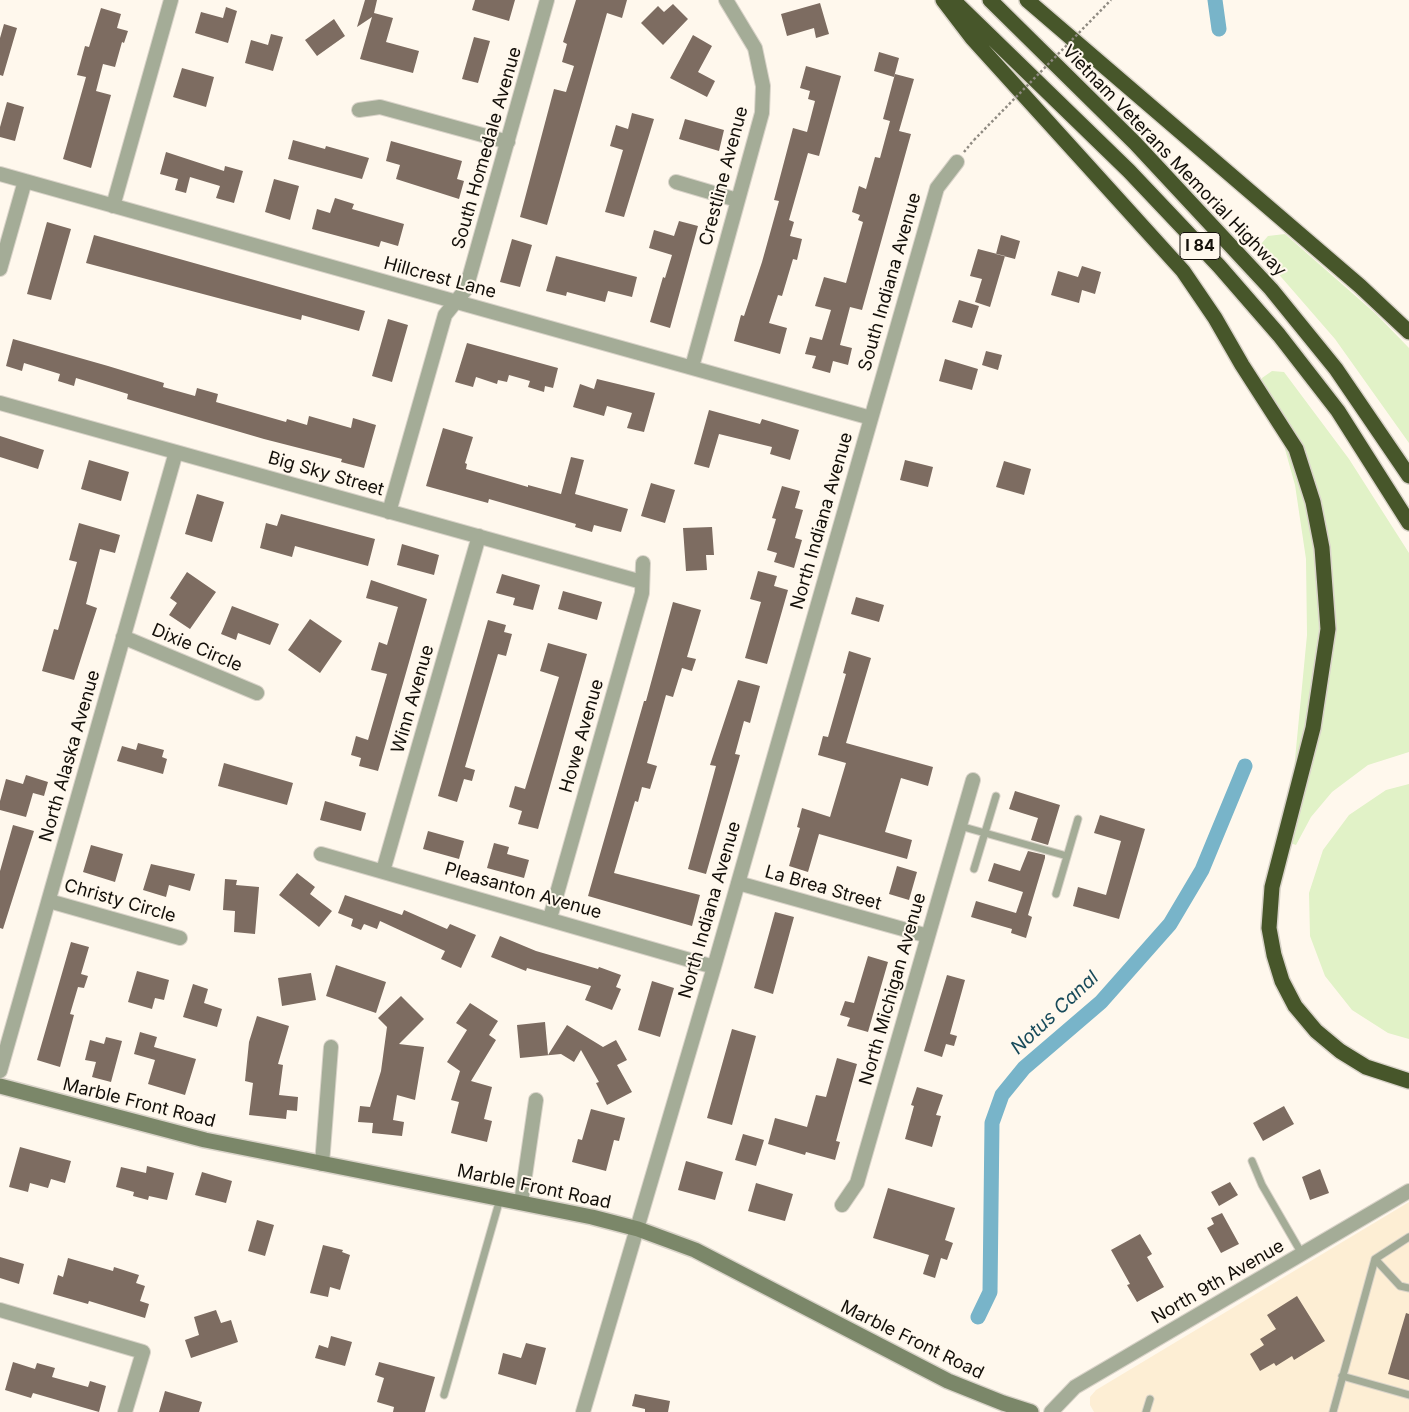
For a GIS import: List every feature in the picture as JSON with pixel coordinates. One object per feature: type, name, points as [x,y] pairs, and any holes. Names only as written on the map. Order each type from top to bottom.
[{"type":"highway","points":[[943,0],[972,38],[1183,271],[1215,318],[1242,365],[1296,449],[1312,502],[1322,548],[1328,629],[1313,728],[1272,887],[1269,928],[1274,955],[1282,981],[1295,1006],[1316,1031],[1340,1051],[1366,1067],[1409,1081]]},
{"type":"highway","name":"I 84","points":[[952,0],[1129,171],[1261,314],[1338,411],[1409,523]]},
{"type":"highway","name":"Vietnam Veterans Memorial Highway","points":[[990,0],[1135,143],[1271,289],[1336,369],[1409,476]]},
{"type":"highway","points":[[1027,0],[1360,286],[1409,332]]},
{"type":"street","points":[[113,206],[171,0]]},
{"type":"street","name":"South Homedale Avenue","points":[[389,512],[445,315],[466,289],[547,0]]},
{"type":"street","name":"Crestline Avenue","points":[[692,367],[762,113],[763,86],[755,48],[726,0]]},
{"type":"street","points":[[359,110],[380,106],[508,142]]},
{"type":"street","name":"South Indiana Avenue","points":[[871,418],[937,188],[957,162]]},
{"type":"street","name":"Hillcrest Lane","points":[[0,174],[871,418]]},
{"type":"street","points":[[0,269],[25,181]]},
{"type":"street","points":[[676,182],[737,200]]},
{"type":"street","name":"Big Sky Street","points":[[0,403],[642,582]]},
{"type":"street","name":"North Indiana Avenue","points":[[583,1412],[714,967],[871,418]]},
{"type":"street","name":"North Alaska Avenue","points":[[0,1071],[176,452]]},
{"type":"street","name":"Winn Avenue","points":[[383,871],[479,536]]},
{"type":"street","name":"Howe Avenue","points":[[550,918],[642,593],[643,563]]},
{"type":"street","name":"Dixie Circle","points":[[123,637],[257,693]]},
{"type":"street","name":"North Michigan Avenue","points":[[842,1205],[857,1183],[974,780]]},
{"type":"street","name":"Pleasanton Avenue","points":[[320,854],[550,918],[714,967]]},
{"type":"street","name":"La Brea Street","points":[[738,883],[928,936]]},
{"type":"street","name":"Christy Circle","points":[[49,901],[180,938]]},
{"type":"street","points":[[322,1164],[331,1046]]},
{"type":"street","name":"Marble Front Road","points":[[0,1086],[205,1140],[500,1198],[592,1217],[638,1229],[694,1250],[999,1408],[1031,1412]]},
{"type":"street","points":[[522,1203],[536,1100]]},
{"type":"street","name":"North 9th Avenue","points":[[1051,1412],[1074,1387],[1409,1191]]},
{"type":"street","points":[[0,1310],[143,1352],[125,1412]]},
{"type":"lane","points":[[974,869],[996,796]]},
{"type":"lane","points":[[1056,894],[1078,819]]},
{"type":"lane","points":[[960,826],[1067,856]]},
{"type":"lane","points":[[1252,1161],[1262,1185],[1302,1254]]},
{"type":"lane","points":[[444,1395],[500,1198]]},
{"type":"lane","points":[[1333,1412],[1375,1259],[1409,1237]]},
{"type":"lane","points":[[1375,1259],[1400,1286],[1409,1288]]},
{"type":"lane","points":[[1342,1376],[1409,1395]]},
{"type":"lane","points":[[1146,1412],[1150,1399]]},
{"type":"path","points":[[974,140],[1111,0]]},
{"type":"shaded area","points":[[1409,1202],[1409,1412],[1094,1412],[1090,1405],[1090,1397],[1096,1390]]},
{"type":"green space","points":[[1285,234],[1376,314],[1409,348],[1409,443],[1335,339],[1262,255],[1261,244],[1268,236]]},
{"type":"green space","points":[[1272,371],[1284,372],[1349,459],[1409,553],[1409,752],[1368,765],[1332,792],[1311,817],[1296,845],[1287,842],[1307,635],[1306,559],[1295,485],[1281,435],[1263,391],[1262,378]]},
{"type":"green space","points":[[1409,784],[1409,1039],[1388,1033],[1352,1010],[1325,976],[1310,936],[1309,893],[1323,850],[1349,815],[1386,790]]},
{"type":"building","points":[[365,0],[377,0],[374,13],[393,18],[386,42],[419,51],[413,73],[360,59],[372,17],[357,27]]},
{"type":"building","points":[[475,0],[515,0],[509,21],[472,10]]},
{"type":"building","points":[[576,0],[627,0],[622,18],[607,13],[547,225],[520,217],[554,89],[566,92],[574,66],[562,62],[567,44],[563,42]]},
{"type":"building","points":[[820,3],[829,34],[816,38],[814,28],[787,36],[781,14]]},
{"type":"building","points":[[673,4],[688,19],[663,45],[641,23],[658,6],[664,12]]},
{"type":"building","points":[[226,7],[237,11],[228,43],[195,33],[201,12],[223,18]]},
{"type":"building","points":[[101,8],[121,14],[117,28],[128,31],[124,43],[122,42],[115,67],[103,64],[96,91],[111,95],[91,168],[63,159],[86,77],[77,75],[85,46],[89,47]]},
{"type":"building","points":[[334,19],[345,36],[317,56],[305,40]]},
{"type":"building","points":[[4,24],[17,28],[3,76],[0,75],[0,38]]},
{"type":"building","points":[[271,34],[283,37],[273,71],[245,63],[251,40],[268,45]]},
{"type":"building","points":[[693,35],[712,46],[698,72],[715,81],[707,97],[670,78]]},
{"type":"building","points":[[474,37],[490,41],[478,83],[462,79]]},
{"type":"building","points":[[879,52],[899,58],[894,77],[874,71]]},
{"type":"building","points":[[806,66],[841,76],[819,156],[808,153],[789,220],[794,222],[790,236],[802,239],[797,260],[793,259],[782,296],[778,295],[769,323],[787,328],[780,354],[734,341],[741,315],[744,316],[762,262],[779,201],[774,200],[793,128],[807,132],[815,101],[808,99],[810,91],[800,88]]},
{"type":"building","points":[[182,68],[214,77],[206,107],[173,97]]},
{"type":"building","points":[[895,74],[914,79],[899,131],[911,134],[862,310],[850,307],[840,345],[852,348],[848,365],[833,361],[830,373],[812,368],[816,356],[805,354],[810,337],[822,340],[831,310],[815,306],[824,277],[846,283],[863,222],[858,220],[860,215],[852,212],[859,186],[866,189],[875,157],[880,158],[890,121],[883,119]]},
{"type":"building","points":[[7,102],[24,107],[15,141],[0,137],[0,127]]},
{"type":"building","points":[[632,113],[654,119],[624,217],[605,212],[623,150],[610,146],[616,125],[628,129]]},
{"type":"building","points":[[685,119],[724,130],[719,151],[679,139]]},
{"type":"building","points":[[293,140],[325,149],[326,146],[369,158],[362,179],[288,159]]},
{"type":"building","points":[[391,141],[462,161],[457,179],[464,181],[459,199],[396,179],[400,165],[386,161]]},
{"type":"building","points":[[166,152],[224,171],[225,166],[243,171],[234,203],[216,198],[220,186],[190,177],[186,193],[175,190],[178,179],[160,174]]},
{"type":"building","points":[[274,179],[299,186],[290,220],[265,212]]},
{"type":"building","points":[[335,198],[354,204],[352,209],[404,224],[398,246],[381,241],[379,247],[312,229],[317,209],[330,213]]},
{"type":"building","points":[[679,221],[698,226],[670,328],[650,322],[663,277],[665,278],[672,255],[649,248],[654,230],[674,236]]},
{"type":"building","points":[[47,222],[71,229],[51,300],[27,294]]},
{"type":"building","points":[[94,235],[365,311],[359,331],[302,315],[301,320],[86,263]]},
{"type":"building","points":[[1001,235],[1020,241],[1015,259],[996,254]]},
{"type":"building","points":[[512,239],[532,245],[520,287],[500,282]]},
{"type":"building","points":[[978,249],[1005,256],[990,307],[975,302],[982,279],[970,276]]},
{"type":"building","points":[[556,256],[637,277],[632,297],[608,291],[605,302],[567,292],[566,296],[546,291]]},
{"type":"building","points":[[1082,266],[1101,272],[1095,294],[1082,290],[1079,303],[1051,295],[1058,271],[1078,277]]},
{"type":"building","points":[[959,300],[979,306],[972,328],[952,322]]},
{"type":"building","points":[[388,319],[408,325],[392,382],[372,376]]},
{"type":"building","points":[[13,339],[164,383],[163,387],[195,396],[197,388],[218,394],[216,402],[286,422],[287,419],[307,425],[309,416],[351,428],[353,418],[376,425],[364,468],[341,462],[342,459],[264,439],[127,399],[128,394],[76,378],[74,386],[58,381],[60,374],[24,363],[22,371],[6,366]]},
{"type":"building","points":[[467,343],[558,368],[553,388],[545,386],[544,392],[528,387],[530,381],[509,375],[507,382],[498,380],[497,384],[476,377],[473,387],[455,382]]},
{"type":"building","points":[[986,351],[1002,355],[998,370],[982,365]]},
{"type":"building","points":[[945,359],[978,369],[972,390],[939,381]]},
{"type":"building","points":[[597,379],[655,393],[644,432],[627,428],[632,413],[607,406],[604,416],[573,407],[580,384],[594,389]]},
{"type":"building","points":[[709,410],[760,424],[762,419],[799,430],[790,460],[770,454],[772,447],[719,434],[709,468],[694,464]]},
{"type":"building","points":[[443,428],[473,437],[465,463],[467,464],[466,469],[528,487],[528,485],[561,494],[571,457],[584,460],[575,494],[628,509],[621,532],[594,525],[592,532],[575,527],[576,524],[489,499],[488,503],[426,486]]},
{"type":"building","points":[[0,436],[44,450],[38,469],[0,457]]},
{"type":"building","points":[[89,460],[129,472],[121,501],[81,489]]},
{"type":"building","points":[[905,460],[933,467],[928,487],[900,480]]},
{"type":"building","points":[[1004,461],[1031,469],[1024,495],[996,487]]},
{"type":"building","points":[[651,483],[675,490],[665,523],[641,516]]},
{"type":"building","points":[[782,486],[800,491],[795,508],[803,510],[795,538],[802,540],[794,568],[774,562],[777,553],[767,550],[776,519],[772,518]]},
{"type":"building","points":[[197,494],[224,502],[212,542],[185,534]]},
{"type":"building","points":[[281,514],[375,539],[368,566],[295,546],[292,557],[260,548],[266,523],[277,526]]},
{"type":"building","points":[[79,523],[120,535],[115,553],[100,549],[86,604],[97,608],[74,680],[42,671],[54,629],[58,630],[77,562],[69,560]]},
{"type":"building","points":[[712,527],[714,555],[706,555],[707,570],[686,571],[683,528]]},
{"type":"building","points":[[402,544],[439,555],[434,575],[397,565]]},
{"type":"building","points":[[758,571],[777,576],[774,586],[788,590],[767,664],[745,658],[761,602],[750,599]]},
{"type":"building","points":[[187,572],[216,592],[190,629],[169,615],[177,603],[170,598]]},
{"type":"building","points":[[502,574],[540,585],[533,610],[513,605],[515,598],[496,593]]},
{"type":"building","points":[[371,580],[427,599],[378,771],[359,766],[361,758],[351,755],[356,736],[368,740],[387,674],[371,670],[379,642],[387,645],[398,607],[366,598]]},
{"type":"building","points":[[563,591],[602,602],[597,620],[558,609]]},
{"type":"building","points":[[856,597],[884,605],[879,622],[851,614]]},
{"type":"building","points":[[673,602],[701,610],[687,657],[696,659],[692,671],[682,668],[673,697],[666,695],[647,763],[657,766],[650,789],[642,787],[638,802],[635,801],[614,873],[700,895],[692,926],[588,896],[644,701],[646,701]]},
{"type":"building","points":[[232,606],[279,624],[270,645],[238,633],[236,640],[221,634]]},
{"type":"building","points":[[310,619],[342,641],[320,673],[288,650]]},
{"type":"building","points":[[488,620],[506,625],[504,632],[512,634],[506,656],[498,654],[465,767],[475,770],[472,781],[464,779],[457,802],[438,796]]},
{"type":"building","points":[[548,643],[587,654],[538,829],[518,824],[522,811],[509,807],[515,786],[525,789],[559,677],[540,671]]},
{"type":"building","points":[[849,651],[871,658],[846,743],[933,767],[928,786],[901,778],[885,832],[912,840],[907,859],[819,834],[808,872],[789,866],[800,828],[797,827],[802,808],[830,817],[846,763],[818,755],[823,736],[828,737],[846,674],[843,673]]},
{"type":"building","points":[[738,680],[760,686],[750,723],[744,721],[735,754],[740,755],[706,874],[688,869],[716,766],[710,765]]},
{"type":"building","points":[[138,743],[164,750],[162,757],[167,759],[163,774],[117,761],[122,746],[136,750]]},
{"type":"building","points":[[224,763],[293,783],[287,805],[218,786]]},
{"type":"building","points":[[26,775],[48,782],[44,796],[33,793],[26,817],[0,810],[0,801],[6,779],[23,784]]},
{"type":"building","points":[[1015,791],[1060,805],[1048,845],[1031,840],[1038,818],[1009,809]]},
{"type":"building","points":[[325,801],[366,813],[361,831],[320,820]]},
{"type":"building","points":[[1100,815],[1145,829],[1119,919],[1073,906],[1078,887],[1106,895],[1121,841],[1094,833]]},
{"type":"building","points":[[13,825],[34,831],[3,929],[0,928],[0,871]]},
{"type":"building","points":[[428,831],[464,841],[459,859],[423,849]]},
{"type":"building","points":[[494,843],[509,847],[507,854],[529,860],[524,878],[487,868]]},
{"type":"building","points":[[91,845],[123,854],[115,882],[83,872]]},
{"type":"building","points":[[1028,851],[1045,855],[1045,858],[1028,915],[1032,917],[1026,938],[1011,933],[1012,929],[971,917],[976,901],[1016,913],[1023,892],[988,881],[994,863],[1020,871]]},
{"type":"building","points":[[151,864],[195,874],[190,891],[169,885],[166,897],[143,890]]},
{"type":"building","points":[[897,866],[917,872],[909,900],[889,894]]},
{"type":"building","points":[[297,873],[315,887],[310,894],[332,911],[319,927],[279,895]]},
{"type":"building","points":[[225,879],[237,880],[236,885],[259,887],[255,934],[234,932],[235,911],[223,910]]},
{"type":"building","points":[[345,895],[402,915],[404,910],[447,929],[450,924],[476,935],[461,968],[441,959],[445,951],[380,921],[377,929],[364,924],[361,930],[351,926],[353,919],[338,913]]},
{"type":"building","points":[[775,912],[794,917],[773,994],[754,988]]},
{"type":"building","points":[[500,936],[536,951],[598,969],[599,967],[621,975],[616,987],[621,989],[612,1010],[585,1000],[591,986],[527,968],[526,971],[491,957]]},
{"type":"building","points":[[71,942],[89,947],[81,974],[88,976],[84,988],[78,987],[70,1014],[74,1015],[60,1067],[37,1060]]},
{"type":"building","points":[[868,956],[888,962],[868,1032],[847,1026],[850,1018],[840,1015],[845,1001],[854,1003]]},
{"type":"building","points":[[336,965],[386,982],[376,1013],[326,996]]},
{"type":"building","points":[[137,971],[169,980],[164,1000],[155,998],[152,1009],[128,1002]]},
{"type":"building","points":[[311,973],[316,1000],[282,1006],[278,978]]},
{"type":"building","points":[[947,975],[965,980],[950,1034],[957,1036],[954,1046],[946,1044],[942,1057],[924,1051]]},
{"type":"building","points":[[652,981],[674,988],[660,1037],[638,1030]]},
{"type":"building","points":[[193,984],[208,989],[204,1003],[222,1009],[217,1027],[183,1017]]},
{"type":"building","points":[[401,996],[424,1019],[399,1044],[424,1047],[415,1100],[397,1095],[393,1120],[404,1122],[402,1136],[372,1133],[373,1123],[358,1122],[360,1106],[370,1107],[381,1071],[387,1027],[378,1018]]},
{"type":"building","points":[[470,1003],[498,1021],[489,1035],[496,1040],[471,1081],[492,1087],[484,1119],[492,1121],[487,1142],[451,1133],[459,1102],[451,1100],[460,1071],[447,1062],[467,1030],[456,1023]]},
{"type":"building","points":[[257,1016],[289,1026],[278,1064],[283,1065],[279,1095],[298,1097],[297,1111],[287,1110],[286,1119],[249,1115],[253,1083],[245,1081],[249,1042]]},
{"type":"building","points":[[545,1022],[548,1055],[567,1025],[603,1047],[616,1040],[627,1060],[617,1065],[632,1092],[607,1105],[596,1083],[599,1082],[581,1050],[574,1062],[561,1054],[520,1058],[517,1025]]},
{"type":"building","points":[[732,1029],[756,1036],[732,1125],[707,1118]]},
{"type":"building","points":[[140,1032],[157,1037],[154,1047],[196,1059],[185,1095],[148,1084],[155,1060],[134,1054]]},
{"type":"building","points":[[106,1037],[122,1041],[111,1082],[92,1077],[96,1062],[85,1060],[90,1040],[104,1044]]},
{"type":"building","points":[[837,1058],[857,1064],[836,1141],[840,1142],[835,1160],[806,1152],[805,1155],[768,1144],[775,1118],[807,1127],[816,1095],[826,1097]]},
{"type":"building","points":[[917,1087],[943,1095],[936,1115],[941,1116],[932,1147],[905,1139],[914,1106],[911,1105]]},
{"type":"building","points":[[1284,1106],[1294,1124],[1263,1141],[1253,1123]]},
{"type":"building","points":[[591,1109],[625,1118],[619,1141],[614,1140],[606,1171],[572,1162],[578,1139],[582,1140]]},
{"type":"building","points":[[743,1134],[764,1140],[756,1166],[735,1160]]},
{"type":"building","points":[[20,1147],[71,1161],[65,1183],[51,1179],[48,1188],[30,1183],[28,1192],[9,1187]]},
{"type":"building","points":[[686,1161],[723,1172],[715,1200],[678,1190]]},
{"type":"building","points":[[147,1166],[174,1173],[167,1200],[149,1196],[148,1200],[133,1196],[134,1192],[116,1187],[121,1167],[146,1173]]},
{"type":"building","points":[[1320,1169],[1329,1193],[1310,1200],[1302,1177]]},
{"type":"building","points":[[202,1172],[232,1181],[226,1203],[195,1195]]},
{"type":"building","points":[[1230,1182],[1238,1195],[1219,1206],[1211,1192]]},
{"type":"building","points":[[756,1183],[793,1194],[785,1221],[748,1211]]},
{"type":"building","points":[[888,1188],[955,1208],[945,1240],[953,1243],[947,1260],[941,1258],[935,1278],[923,1274],[929,1255],[873,1238]]},
{"type":"building","points":[[1222,1213],[1239,1244],[1221,1253],[1207,1228],[1214,1224],[1211,1218]]},
{"type":"building","points":[[257,1220],[274,1225],[265,1256],[248,1251]]},
{"type":"building","points":[[1140,1234],[1152,1254],[1147,1257],[1164,1287],[1137,1302],[1127,1285],[1130,1284],[1111,1250]]},
{"type":"building","points":[[323,1245],[343,1250],[342,1252],[350,1255],[340,1290],[330,1287],[328,1297],[310,1293]]},
{"type":"building","points":[[0,1257],[24,1264],[19,1284],[0,1278]]},
{"type":"building","points":[[68,1258],[113,1271],[114,1267],[139,1275],[136,1283],[145,1286],[140,1301],[149,1304],[145,1318],[89,1301],[88,1304],[53,1294],[58,1275],[63,1277]]},
{"type":"building","points":[[1297,1296],[1325,1341],[1294,1360],[1292,1356],[1276,1366],[1274,1363],[1260,1371],[1250,1354],[1264,1345],[1260,1339],[1276,1329],[1267,1315]]},
{"type":"building","points":[[216,1310],[221,1323],[231,1320],[238,1342],[191,1358],[185,1340],[199,1335],[194,1317]]},
{"type":"building","points":[[1406,1313],[1409,1314],[1409,1380],[1388,1374]]},
{"type":"building","points":[[331,1336],[352,1342],[345,1366],[315,1358],[319,1345],[328,1348]]},
{"type":"building","points":[[526,1343],[546,1348],[536,1385],[498,1374],[503,1353],[521,1358]]},
{"type":"building","points":[[13,1362],[35,1369],[37,1363],[55,1368],[52,1377],[88,1387],[90,1381],[106,1386],[99,1412],[33,1393],[31,1398],[5,1390]]},
{"type":"building","points":[[379,1362],[435,1377],[425,1412],[393,1412],[394,1407],[377,1402],[384,1378],[375,1375]]},
{"type":"building","points":[[165,1391],[202,1402],[199,1412],[159,1412]]},
{"type":"building","points":[[635,1394],[670,1401],[668,1412],[645,1412],[645,1409],[632,1406]]},
{"type":"waterway","name":"Notus Canal","points":[[1215,0],[1219,29]]},
{"type":"waterway","name":"Notus Canal","points":[[978,1317],[990,1292],[992,1123],[1002,1095],[1024,1068],[1101,1002],[1170,924],[1202,870],[1245,766]]}]
